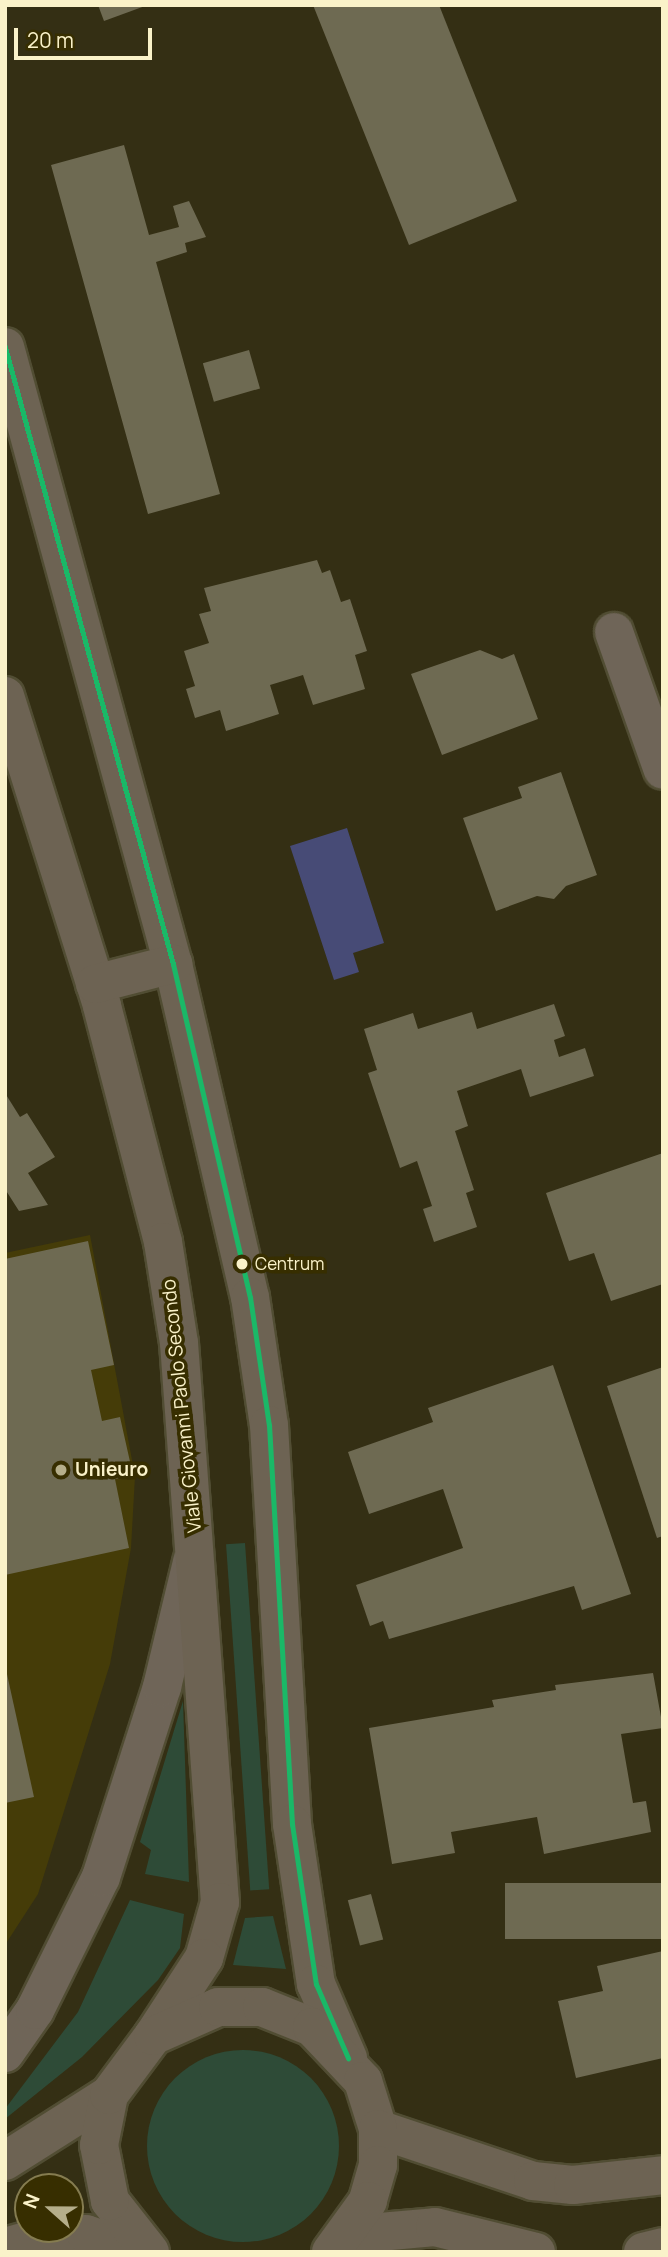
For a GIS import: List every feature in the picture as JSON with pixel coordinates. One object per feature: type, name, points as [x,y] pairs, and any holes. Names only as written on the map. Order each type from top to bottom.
[{"type":"main road","points":[[5,347],[173,964],[250,1297],[269,1426],[295,1851],[316,1984],[348,2058],[363,2081],[378,2129],[378,2165],[368,2202],[331,2252]]},
{"type":"main road","name":"Viale Giovanni Paolo Secondo","points":[[5,696],[95,984],[163,1242],[196,1543],[220,1902],[204,1958],[153,2036],[109,2095]]},
{"type":"main road","points":[[95,984],[173,964]]},
{"type":"main road","points":[[153,2036],[218,2007],[262,2007],[312,2027],[348,2058]]},
{"type":"main road","points":[[5,2161],[109,2095]]},
{"type":"main road","points":[[109,2095],[99,2146],[110,2201],[150,2252]]},
{"type":"main road","points":[[378,2129],[533,2181],[573,2185],[663,2175]]},
{"type":"main road","points":[[331,2252],[357,2234],[424,2227],[536,2252]]},
{"type":"main road","points":[[5,2247],[54,2233],[86,2234],[139,2252]]},
{"type":"main road","points":[[643,2252],[663,2247]]},
{"type":"street","points":[[614,632],[663,770]]},
{"type":"street","points":[[5,2053],[35,2010],[101,1877],[162,1687],[196,1543]]},
{"type":"shaded area","points":[[90,1235],[135,1476],[131,1548],[110,1664],[38,1894],[5,1945],[5,1253]]},
{"type":"green space","points":[[245,1543],[269,1889],[250,1890],[226,1544]]},
{"type":"green space","points":[[183,1701],[189,1882],[145,1874],[151,1850],[140,1842]]},
{"type":"green space","points":[[130,1900],[184,1914],[180,1948],[158,1980],[82,2057],[5,2119],[5,2109],[78,2012]]},
{"type":"green space","points":[[273,1916],[286,1969],[233,1965],[245,1918]]},
{"type":"green space","points":[[243,2050],[280,2057],[311,2078],[332,2109],[339,2146],[332,2183],[311,2214],[280,2235],[243,2242],[206,2235],[175,2214],[154,2183],[147,2146],[154,2109],[175,2078],[206,2057]]},
{"type":"water","points":[[347,828],[384,943],[353,953],[359,972],[334,980],[290,846]]},
{"type":"building","points":[[98,5],[145,5],[145,6],[104,21]]},
{"type":"building","points":[[313,5],[439,5],[517,201],[409,245]]},
{"type":"building","points":[[124,145],[149,235],[179,227],[173,206],[189,201],[206,237],[185,243],[187,252],[156,262],[220,494],[148,514],[51,165]]},
{"type":"building","points":[[249,350],[260,388],[214,402],[203,363]]},
{"type":"building","points":[[317,560],[322,573],[330,570],[341,602],[350,599],[367,651],[355,655],[365,689],[313,705],[303,675],[270,685],[279,714],[226,731],[220,710],[195,718],[186,689],[195,686],[184,651],[209,643],[199,614],[211,611],[204,588]]},
{"type":"building","points":[[480,650],[502,659],[514,654],[538,719],[442,755],[411,674]]},
{"type":"building","points":[[561,772],[597,875],[566,886],[554,899],[537,896],[496,911],[463,818],[522,798],[518,787]]},
{"type":"building","points":[[554,1004],[565,1036],[554,1040],[559,1057],[585,1048],[594,1076],[530,1097],[521,1069],[457,1091],[468,1126],[455,1131],[474,1190],[466,1193],[477,1227],[434,1242],[423,1209],[432,1206],[417,1161],[400,1168],[368,1073],[377,1070],[364,1029],[413,1013],[418,1029],[472,1012],[477,1029]]},
{"type":"building","points":[[5,1093],[20,1117],[27,1113],[55,1157],[28,1173],[48,1205],[19,1211],[5,1189]]},
{"type":"building","points":[[663,1153],[663,1284],[611,1301],[594,1253],[569,1261],[546,1193]]},
{"type":"building","points":[[88,1241],[114,1365],[91,1370],[102,1421],[120,1417],[133,1475],[115,1479],[129,1548],[5,1575],[5,1259]]},
{"type":"building","points":[[553,1365],[631,1594],[582,1610],[574,1586],[389,1639],[383,1621],[370,1626],[356,1585],[463,1548],[443,1489],[369,1514],[348,1452],[433,1422],[428,1408]]},
{"type":"building","points":[[663,1367],[663,1536],[657,1538],[607,1386]]},
{"type":"building","points":[[5,1665],[34,1797],[5,1803]]},
{"type":"building","points":[[653,1673],[663,1728],[621,1734],[633,1803],[646,1801],[651,1832],[544,1854],[537,1817],[451,1832],[455,1853],[392,1864],[369,1728],[494,1707],[492,1700],[556,1690],[555,1685]]},
{"type":"building","points":[[505,1883],[663,1883],[663,1939],[505,1939]]},
{"type":"building","points":[[371,1894],[383,1939],[360,1946],[348,1900]]},
{"type":"building","points":[[663,1951],[663,2058],[576,2078],[558,2001],[603,1991],[597,1966]]},
{"type":"transit line","points":[[5,347],[173,964],[250,1297],[269,1425],[292,1824],[316,1984],[348,2058]]},
{"type":"place","name":"Centrum","points":[[242,1264]]},
{"type":"place","name":"Unieuro","points":[[61,1470]]}]
